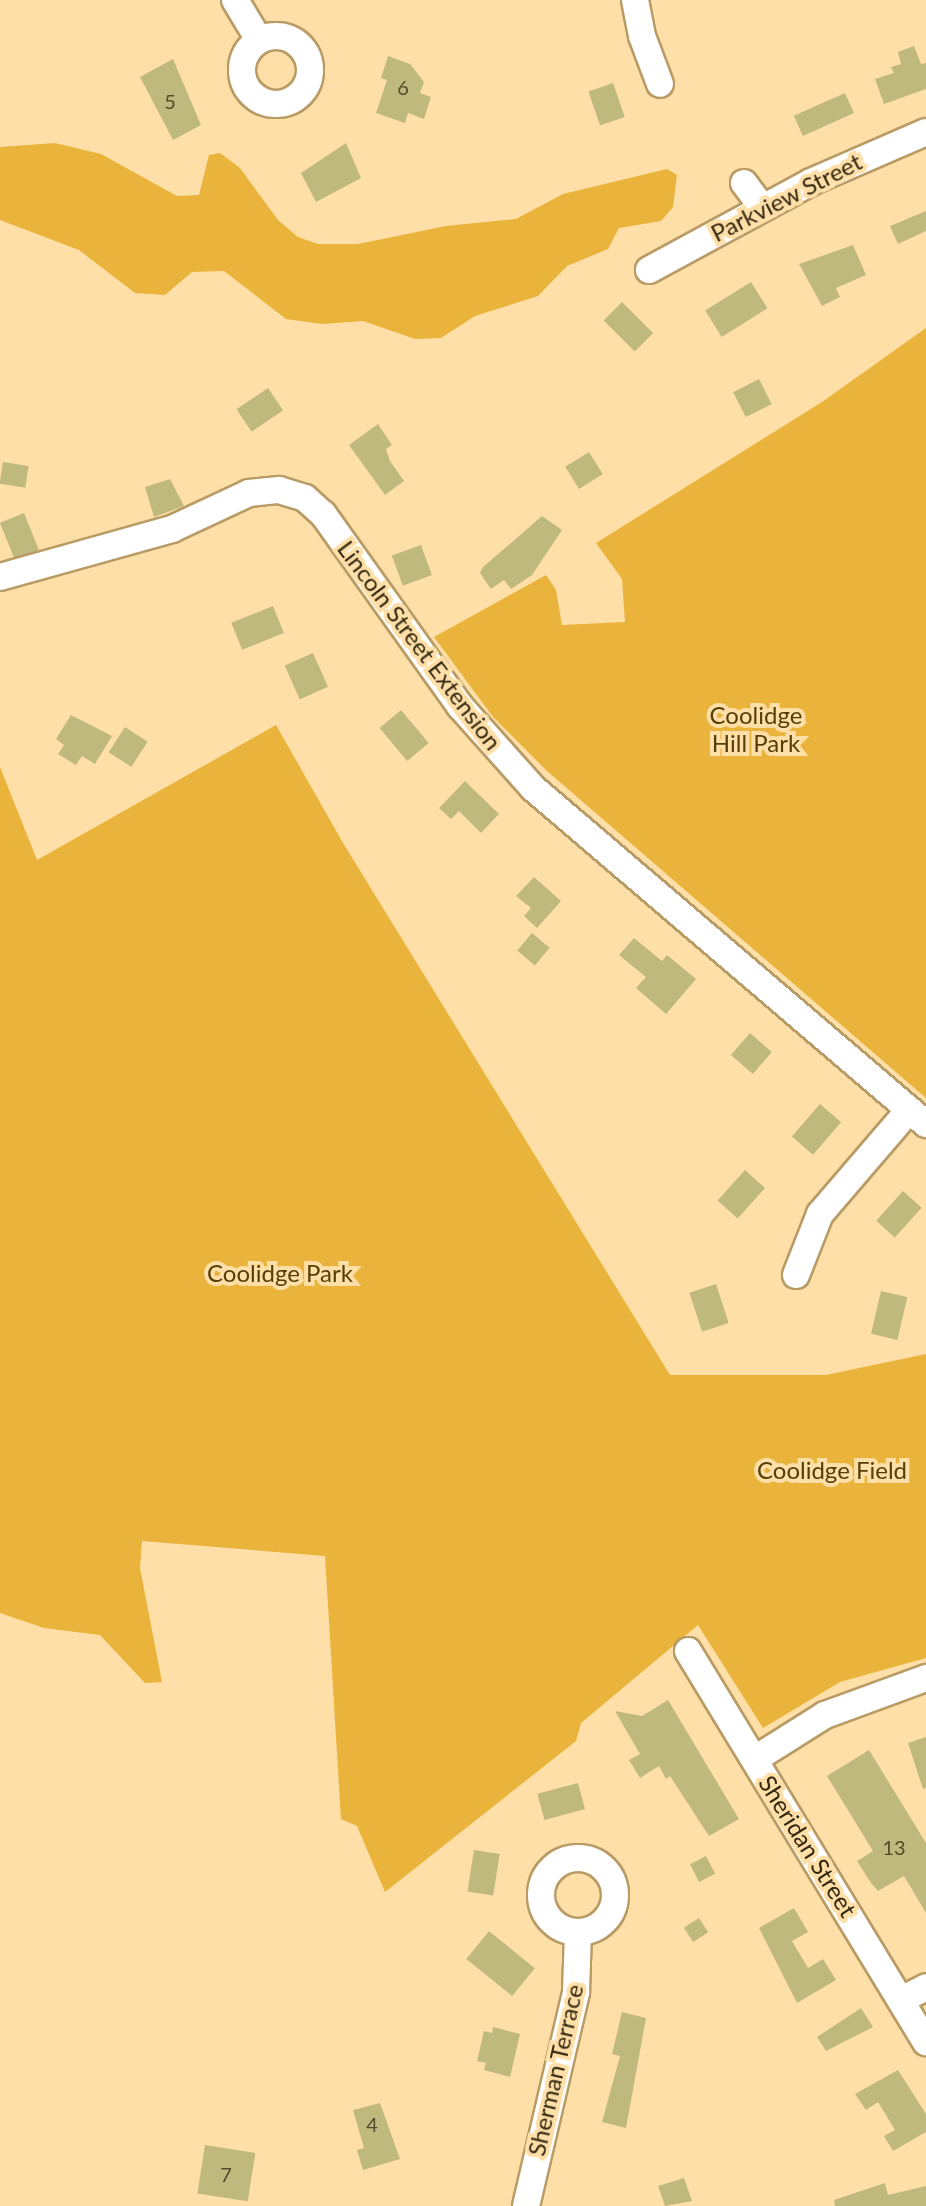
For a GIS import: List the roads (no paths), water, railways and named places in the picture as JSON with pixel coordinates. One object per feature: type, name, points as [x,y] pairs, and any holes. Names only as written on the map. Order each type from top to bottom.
[{"type":"street","points":[[235,0],[259,40]]},
{"type":"street","points":[[635,0],[642,36],[660,84]]},
{"type":"street","name":"Parkview Street","points":[[649,270],[762,207],[926,132]]},
{"type":"street","points":[[744,183],[762,207]]},
{"type":"street","name":"Lincoln Street Extension","points":[[0,577],[172,529],[249,493],[279,490],[305,498],[323,514],[460,706],[533,788],[918,1117]]},
{"type":"street","points":[[796,1275],[820,1214],[918,1117]]},
{"type":"street","name":"Sheridan Street","points":[[688,1651],[926,2042]]},
{"type":"street","points":[[755,1759],[825,1715],[926,1678]]},
{"type":"street","name":"Sherman Terrace","points":[[526,2206],[576,1992],[578,1933]]},
{"type":"street","points":[[901,2000],[926,1987]]},
{"type":"park label","name":"Coolidge Hill Park","points":[[756,729]]},
{"type":"park label","name":"Coolidge Park","points":[[280,1273]]},
{"type":"park label","name":"Coolidge Field","points":[[832,1470]]}]
